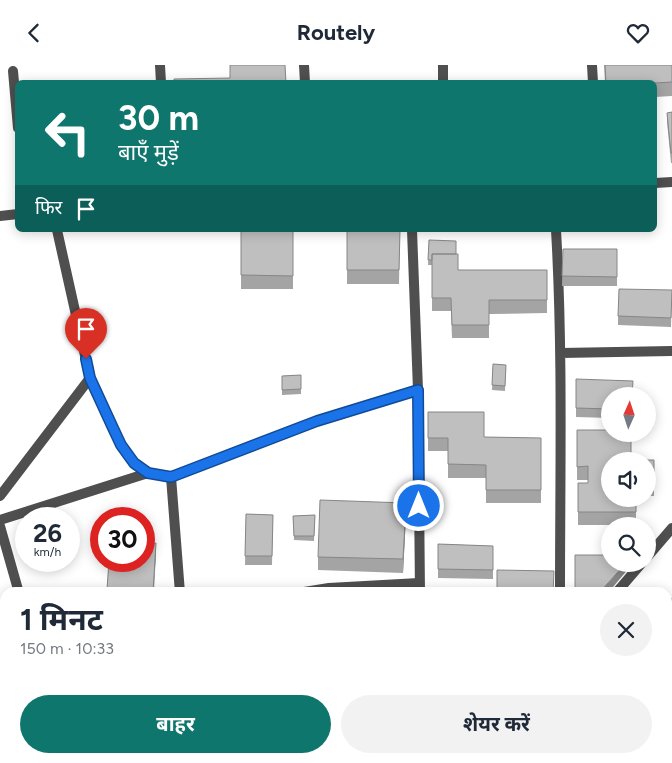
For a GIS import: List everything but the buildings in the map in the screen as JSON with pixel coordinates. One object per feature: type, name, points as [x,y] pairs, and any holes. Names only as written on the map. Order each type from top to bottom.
[{"type":"street","points":[[160,65],[161,80]]},
{"type":"street","points":[[304,65],[305,80]]},
{"type":"street","points":[[443,65],[443,80]]},
{"type":"street","points":[[592,65],[593,80]]},
{"type":"street","points":[[13,71],[15,94]]},
{"type":"street","points":[[657,183],[672,182]]},
{"type":"street","points":[[0,216],[15,214]]},
{"type":"street","points":[[57,232],[90,378],[121,445],[134,463],[148,473],[171,477],[317,421],[418,390]]},
{"type":"street","points":[[412,232],[418,390],[420,587]]},
{"type":"street","points":[[556,232],[560,290],[561,353],[560,587]]},
{"type":"street","points":[[561,353],[672,351]]},
{"type":"street","points":[[0,495],[90,378]]},
{"type":"street","points":[[0,519],[148,473]]},
{"type":"street","points":[[171,477],[180,587]]},
{"type":"street","points":[[0,526],[17,587]]},
{"type":"street","points":[[656,547],[672,528]]},
{"type":"street","points":[[621,587],[634,572]]},
{"type":"route","points":[[86,359],[90,378],[121,445],[134,463],[148,473],[171,477],[317,421],[418,390],[419,506]]}]
